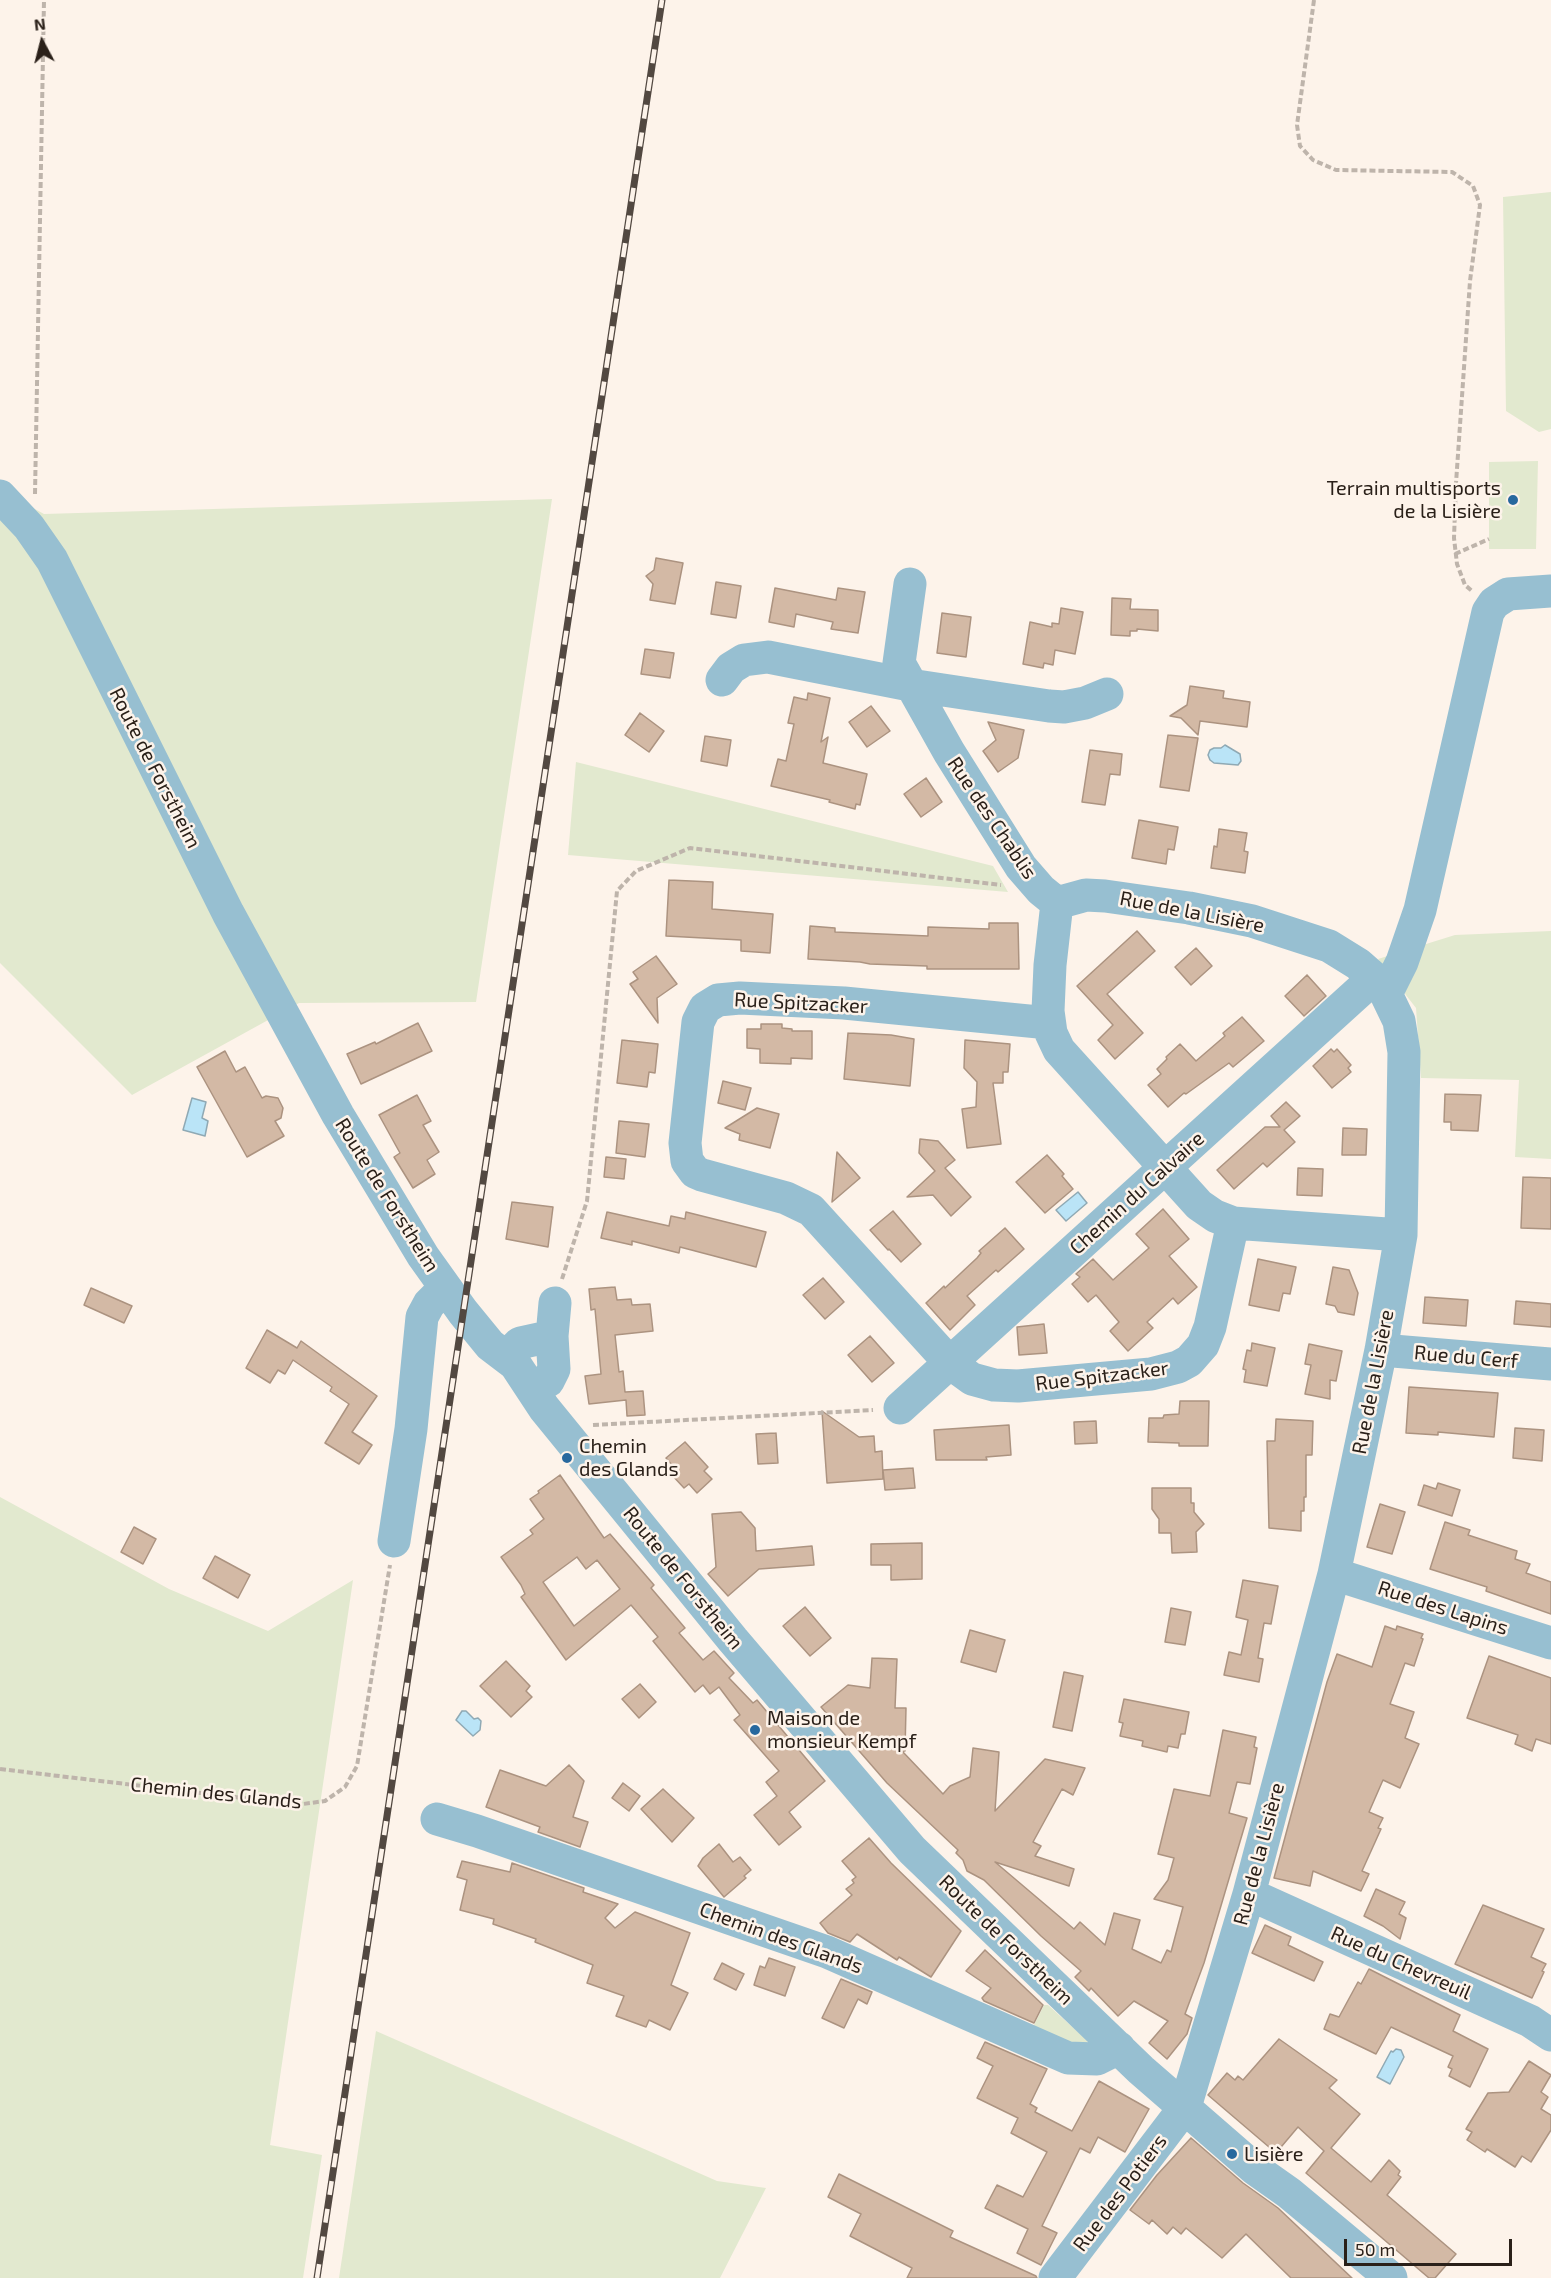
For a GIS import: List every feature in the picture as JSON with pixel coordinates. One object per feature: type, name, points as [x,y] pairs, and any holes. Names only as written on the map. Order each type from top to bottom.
[{"type":"street","name":"Route de Forstheim","points":[[0,496],[29,527],[52,560],[228,914],[327,1095],[399,1217],[445,1288],[481,1335],[515,1364],[561,1428],[733,1640],[912,1850],[1119,2049],[1255,2169],[1289,2193],[1391,2278]]},
{"type":"street","name":"Rue des Chablis","points":[[910,584],[899,663],[949,752],[1021,867],[1041,890],[1057,903]]},
{"type":"street","points":[[1380,986],[1402,962],[1420,910],[1488,612],[1494,603],[1508,594],[1551,591]]},
{"type":"street","points":[[722,680],[731,668],[744,660],[768,657],[910,685],[1049,706],[1085,704],[1107,694]]},
{"type":"street","name":"Rue de la Lisière","points":[[1057,903],[1086,895],[1189,908],[1243,919],[1329,946],[1358,964],[1380,986],[1399,1022],[1404,1053],[1401,1234],[1381,1350],[1334,1574],[1249,1894],[1185,2107]]},
{"type":"street","points":[[1057,903],[1050,965],[1048,1023],[1050,1033],[1059,1050],[1207,1211],[1233,1223],[1401,1234]]},
{"type":"street","name":"Chemin du Calvaire","points":[[900,1408],[1165,1167],[1380,986]]},
{"type":"street","name":"Rue Spitzacker","points":[[1048,1023],[844,1003],[740,998],[727,998],[711,1003],[705,1008],[698,1022],[685,1143],[687,1161],[690,1167],[702,1174],[786,1198],[811,1210],[950,1363],[972,1379],[1005,1386],[1151,1374],[1178,1367],[1196,1353],[1207,1337],[1233,1223]]},
{"type":"street","points":[[394,1541],[411,1429],[422,1317],[429,1304],[445,1288]]},
{"type":"street","points":[[533,1389],[548,1381],[554,1370],[552,1336],[555,1303]]},
{"type":"street","points":[[507,1356],[520,1343],[552,1336]]},
{"type":"street","name":"Rue du Cerf","points":[[1381,1350],[1551,1364]]},
{"type":"street","name":"Rue des Lapins","points":[[1334,1574],[1551,1643]]},
{"type":"street","name":"Chemin des Glands","points":[[437,1819],[827,1952],[1068,2058],[1097,2059],[1119,2049]]},
{"type":"street","name":"Rue du Chevreuil","points":[[1249,1894],[1530,2021],[1551,2035]]},
{"type":"street","name":"Rue des Potiers","points":[[1055,2278],[1185,2107]]},
{"type":"path","points":[[29,527],[36,489],[35,423],[44,0]]},
{"type":"path","points":[[1314,0],[1297,125],[1300,146],[1313,160],[1336,170],[1452,172],[1473,186],[1480,205],[1470,280],[1460,416],[1455,494],[1455,554],[1466,585],[1473,592],[1494,603]]},
{"type":"path","points":[[1455,554],[1489,539]]},
{"type":"path","points":[[561,1428],[566,1424],[575,1426],[900,1408]]},
{"type":"path","name":"Chemin des Glands","points":[[0,1771],[285,1803],[316,1803],[336,1795],[352,1778],[361,1751],[394,1541]]},
{"type":"green space","points":[[1551,192],[1551,429],[1539,432],[1506,411],[1503,197]]},
{"type":"green space","name":"Terrain multisports de la Lisière","points":[[1538,461],[1536,549],[1489,549],[1489,462]]},
{"type":"green space","points":[[0,490],[44,514],[552,499],[476,1002],[299,1003],[132,1095],[0,963]]},
{"type":"green space","points":[[576,762],[993,866],[1008,892],[568,855]]},
{"type":"green space","points":[[1551,931],[1551,1159],[1515,1157],[1519,1080],[1421,1078],[1416,1008],[1378,959],[1455,935]]},
{"type":"green space","points":[[0,1497],[169,1589],[268,1631],[353,1580],[270,2145],[322,2155],[303,2278],[0,2278]]},
{"type":"green space","points":[[1044,2005],[1048,2005],[1088,2041],[1086,2046],[1030,2033]]},
{"type":"green space","points":[[376,2031],[717,2181],[766,2188],[720,2278],[339,2278]]},
{"type":"water","points":[[1225,745],[1240,754],[1241,761],[1238,765],[1214,763],[1210,760],[1208,755],[1210,750]]},
{"type":"water","points":[[192,1098],[206,1102],[202,1118],[208,1121],[205,1136],[183,1130]]},
{"type":"water","points":[[1078,1192],[1087,1203],[1066,1221],[1056,1210]]},
{"type":"water","points":[[462,1711],[466,1711],[474,1719],[478,1718],[481,1721],[480,1730],[473,1736],[456,1720]]},
{"type":"water","points":[[1401,2050],[1404,2057],[1390,2084],[1377,2077],[1391,2051]]},
{"type":"building","points":[[656,558],[683,563],[675,604],[650,600],[653,584],[646,576],[654,570]]},
{"type":"building","points":[[716,582],[741,586],[736,618],[711,614]]},
{"type":"building","points":[[775,588],[836,600],[838,588],[865,592],[858,633],[831,629],[833,622],[796,614],[794,627],[769,622]]},
{"type":"building","points":[[1112,598],[1131,599],[1130,609],[1158,610],[1158,631],[1137,629],[1137,631],[1130,631],[1130,636],[1111,635]]},
{"type":"building","points":[[1061,608],[1083,612],[1075,654],[1055,650],[1053,665],[1044,663],[1043,668],[1023,664],[1030,622],[1052,627],[1052,623],[1059,624]]},
{"type":"building","points":[[942,613],[971,617],[966,657],[937,653]]},
{"type":"building","points":[[645,649],[674,653],[670,678],[641,674]]},
{"type":"building","points":[[1190,686],[1224,691],[1223,698],[1250,702],[1247,727],[1200,721],[1198,735],[1181,718],[1170,716],[1187,705]]},
{"type":"building","points":[[808,693],[830,698],[821,742],[828,737],[823,763],[867,774],[860,805],[856,804],[855,809],[829,802],[830,800],[771,786],[778,759],[786,761],[794,724],[788,723],[794,697],[807,700]]},
{"type":"building","points":[[871,706],[890,731],[867,747],[849,722]]},
{"type":"building","points":[[640,713],[664,731],[649,752],[625,735]]},
{"type":"building","points":[[988,722],[1024,730],[1018,758],[998,772],[983,751],[996,740]]},
{"type":"building","points":[[1168,735],[1198,738],[1189,791],[1160,787]]},
{"type":"building","points":[[705,736],[731,740],[727,766],[701,761]]},
{"type":"building","points":[[1090,750],[1122,754],[1120,775],[1110,774],[1105,805],[1082,802]]},
{"type":"building","points":[[926,778],[942,802],[921,817],[904,794]]},
{"type":"building","points":[[1139,820],[1178,827],[1174,850],[1168,849],[1166,864],[1132,858]]},
{"type":"building","points":[[1219,829],[1247,833],[1244,851],[1248,852],[1245,873],[1211,868]]},
{"type":"building","points":[[669,880],[713,882],[712,909],[773,914],[770,953],[741,951],[741,940],[666,936]]},
{"type":"building","points":[[989,923],[1018,923],[1019,969],[927,969],[927,966],[808,959],[810,926],[835,928],[835,932],[928,936],[928,927],[989,929]]},
{"type":"building","points":[[1137,931],[1155,951],[1107,994],[1143,1033],[1115,1059],[1098,1040],[1113,1025],[1077,986]]},
{"type":"building","points":[[1196,948],[1212,966],[1191,985],[1175,967]]},
{"type":"building","points":[[656,956],[677,984],[657,998],[658,1023],[630,984],[638,979],[633,972]]},
{"type":"building","points":[[1307,975],[1326,996],[1304,1016],[1285,996]]},
{"type":"building","points":[[1242,1017],[1264,1041],[1233,1067],[1229,1063],[1186,1094],[1184,1093],[1168,1107],[1148,1085],[1161,1074],[1157,1069],[1167,1059],[1166,1057],[1180,1044],[1196,1061],[1225,1036],[1223,1033]]},
{"type":"building","points":[[418,1023],[432,1051],[361,1084],[347,1054],[375,1042],[376,1044]]},
{"type":"building","points":[[761,1024],[782,1024],[782,1028],[792,1029],[792,1031],[812,1031],[812,1059],[791,1058],[791,1064],[760,1063],[760,1049],[747,1048],[747,1029],[761,1029]]},
{"type":"building","points":[[848,1033],[891,1035],[914,1039],[910,1086],[844,1079]]},
{"type":"building","points":[[622,1040],[658,1044],[655,1073],[649,1072],[647,1087],[617,1083]]},
{"type":"building","points":[[965,1040],[1010,1044],[1008,1072],[1003,1072],[1003,1083],[993,1083],[1001,1144],[967,1148],[962,1109],[976,1107],[977,1082],[964,1068]]},
{"type":"building","points":[[1331,1049],[1334,1052],[1337,1049],[1351,1065],[1348,1068],[1351,1072],[1332,1088],[1313,1066]]},
{"type":"building","points":[[225,1051],[236,1072],[245,1067],[262,1098],[266,1096],[278,1098],[283,1108],[281,1118],[275,1121],[284,1136],[247,1157],[197,1067]]},
{"type":"building","points":[[723,1081],[751,1088],[745,1110],[718,1103]]},
{"type":"building","points":[[1445,1094],[1481,1095],[1478,1131],[1451,1130],[1451,1122],[1444,1122]]},
{"type":"building","points":[[417,1095],[431,1121],[423,1125],[439,1152],[427,1160],[435,1174],[413,1188],[394,1157],[400,1153],[379,1115]]},
{"type":"building","points":[[1286,1102],[1300,1116],[1284,1130],[1295,1142],[1267,1167],[1263,1163],[1234,1189],[1217,1170],[1265,1127],[1280,1127],[1271,1116]]},
{"type":"building","points":[[757,1108],[779,1114],[770,1148],[739,1140],[740,1134],[725,1128]]},
{"type":"building","points":[[619,1121],[649,1124],[645,1157],[616,1153]]},
{"type":"building","points":[[1343,1128],[1367,1129],[1366,1155],[1342,1155]]},
{"type":"building","points":[[920,1139],[938,1141],[955,1160],[945,1168],[971,1197],[951,1216],[933,1195],[907,1197],[935,1171],[919,1153]]},
{"type":"building","points":[[837,1152],[860,1178],[832,1202]]},
{"type":"building","points":[[1047,1155],[1064,1174],[1062,1176],[1073,1189],[1045,1213],[1016,1182]]},
{"type":"building","points":[[606,1157],[626,1159],[624,1179],[604,1177]]},
{"type":"building","points":[[1298,1168],[1323,1169],[1322,1196],[1297,1195]]},
{"type":"building","points":[[1523,1177],[1551,1178],[1551,1229],[1521,1228]]},
{"type":"building","points":[[512,1202],[553,1207],[548,1247],[506,1239]]},
{"type":"building","points":[[1163,1209],[1189,1239],[1169,1256],[1197,1287],[1178,1304],[1173,1298],[1147,1322],[1153,1328],[1128,1351],[1110,1331],[1119,1322],[1096,1295],[1088,1302],[1072,1284],[1080,1277],[1076,1274],[1093,1259],[1113,1280],[1149,1248],[1136,1234]]},
{"type":"building","points":[[893,1211],[921,1244],[901,1262],[870,1230]]},
{"type":"building","points":[[607,1212],[669,1226],[671,1216],[685,1219],[686,1212],[766,1232],[756,1267],[680,1247],[679,1253],[632,1241],[632,1245],[601,1238]]},
{"type":"building","points":[[1005,1228],[1024,1249],[967,1296],[975,1305],[950,1330],[926,1303],[977,1258],[981,1253],[979,1251]]},
{"type":"building","points":[[1258,1259],[1296,1267],[1290,1294],[1283,1293],[1279,1311],[1249,1305]]},
{"type":"building","points":[[1333,1267],[1349,1270],[1358,1293],[1354,1315],[1338,1312],[1335,1306],[1326,1304]]},
{"type":"building","points":[[823,1278],[844,1302],[825,1319],[803,1295]]},
{"type":"building","points":[[615,1287],[617,1300],[631,1299],[632,1305],[650,1304],[653,1331],[615,1335],[619,1372],[623,1371],[625,1392],[643,1391],[645,1415],[627,1416],[626,1400],[589,1404],[585,1376],[601,1374],[595,1309],[591,1310],[589,1289]]},
{"type":"building","points":[[91,1288],[132,1306],[124,1323],[84,1305]]},
{"type":"building","points":[[1425,1297],[1468,1300],[1466,1326],[1423,1323]]},
{"type":"building","points":[[1516,1301],[1551,1304],[1551,1327],[1514,1324]]},
{"type":"building","points":[[1044,1324],[1047,1353],[1019,1355],[1017,1327]]},
{"type":"building","points":[[267,1330],[297,1348],[301,1341],[377,1396],[352,1432],[372,1445],[359,1464],[325,1443],[349,1404],[330,1391],[332,1387],[293,1360],[285,1374],[278,1370],[270,1383],[246,1368]]},
{"type":"building","points":[[870,1336],[894,1363],[872,1382],[848,1355]]},
{"type":"building","points":[[1252,1343],[1275,1348],[1267,1386],[1244,1382],[1246,1370],[1243,1369],[1247,1350],[1251,1351]]},
{"type":"building","points":[[1309,1344],[1342,1351],[1336,1381],[1330,1380],[1330,1399],[1305,1394],[1311,1365],[1305,1364]]},
{"type":"building","points":[[1409,1387],[1498,1393],[1494,1437],[1438,1432],[1438,1435],[1406,1433]]},
{"type":"building","points":[[1180,1401],[1209,1401],[1208,1446],[1179,1446],[1179,1443],[1148,1442],[1149,1418],[1163,1418],[1164,1415],[1179,1414]]},
{"type":"building","points":[[822,1411],[859,1437],[874,1436],[875,1452],[882,1451],[883,1479],[827,1483]]},
{"type":"building","points":[[1276,1419],[1313,1421],[1312,1455],[1306,1455],[1306,1497],[1304,1497],[1304,1511],[1301,1511],[1301,1531],[1269,1528],[1267,1441],[1275,1441]]},
{"type":"building","points":[[1096,1421],[1097,1443],[1075,1444],[1074,1422]]},
{"type":"building","points":[[1009,1425],[1011,1455],[986,1457],[987,1460],[936,1460],[934,1430]]},
{"type":"building","points":[[1515,1428],[1544,1430],[1542,1461],[1513,1458]]},
{"type":"building","points":[[776,1433],[778,1463],[758,1464],[756,1434]]},
{"type":"building","points":[[685,1442],[708,1467],[704,1471],[712,1479],[697,1493],[689,1484],[684,1488],[671,1474],[672,1465],[666,1458]]},
{"type":"building","points":[[913,1468],[915,1488],[885,1490],[883,1470]]},
{"type":"building","points":[[560,1475],[604,1538],[610,1534],[654,1585],[651,1588],[685,1628],[679,1633],[703,1660],[714,1651],[734,1673],[729,1678],[753,1703],[757,1700],[825,1781],[789,1812],[801,1827],[779,1845],[754,1815],[777,1796],[766,1782],[779,1771],[734,1720],[740,1715],[719,1687],[710,1694],[703,1685],[695,1692],[653,1641],[658,1637],[631,1605],[566,1660],[521,1597],[525,1594],[521,1585],[501,1557],[533,1534],[530,1530],[544,1519],[530,1499],[539,1493],[538,1491]],"holes":[[[577,1557],[586,1569],[597,1560],[620,1589],[574,1626],[543,1582]]]},
{"type":"building","points":[[1438,1483],[1460,1490],[1452,1516],[1418,1505],[1424,1485],[1436,1489]]},
{"type":"building","points":[[1152,1488],[1191,1488],[1191,1503],[1194,1503],[1194,1512],[1204,1524],[1196,1532],[1197,1552],[1172,1553],[1171,1533],[1159,1533],[1159,1519],[1152,1509]]},
{"type":"building","points":[[1380,1504],[1405,1512],[1392,1554],[1367,1547]]},
{"type":"building","points":[[741,1512],[755,1528],[756,1551],[812,1546],[814,1565],[759,1569],[728,1596],[708,1574],[716,1567],[712,1514]]},
{"type":"building","points":[[1445,1522],[1470,1530],[1468,1535],[1517,1551],[1515,1559],[1530,1564],[1526,1573],[1551,1582],[1551,1614],[1486,1591],[1487,1587],[1430,1569]]},
{"type":"building","points":[[134,1527],[156,1539],[143,1564],[121,1552]]},
{"type":"building","points":[[922,1543],[922,1579],[891,1580],[891,1565],[871,1565],[871,1544]]},
{"type":"building","points":[[215,1556],[250,1575],[238,1598],[203,1578]]},
{"type":"building","points":[[1243,1580],[1278,1586],[1271,1624],[1264,1623],[1258,1658],[1263,1659],[1259,1682],[1224,1675],[1229,1652],[1241,1655],[1248,1620],[1236,1617]]},
{"type":"building","points":[[805,1607],[831,1638],[810,1656],[783,1626]]},
{"type":"building","points":[[1171,1608],[1191,1612],[1185,1645],[1165,1642]]},
{"type":"building","points":[[1385,1626],[1396,1630],[1397,1626],[1423,1634],[1414,1666],[1405,1663],[1390,1704],[1414,1712],[1405,1738],[1419,1744],[1400,1788],[1383,1780],[1369,1812],[1383,1818],[1378,1828],[1381,1829],[1362,1871],[1369,1874],[1361,1891],[1313,1871],[1310,1886],[1274,1878],[1327,1682],[1337,1654],[1372,1667]]},
{"type":"building","points":[[970,1630],[1005,1640],[996,1672],[961,1662]]},
{"type":"building","points":[[1489,1656],[1551,1678],[1551,1744],[1536,1739],[1532,1751],[1515,1744],[1518,1735],[1467,1718]]},
{"type":"building","points":[[872,1658],[897,1659],[895,1708],[906,1708],[905,1751],[902,1751],[943,1794],[950,1786],[970,1777],[973,1748],[999,1752],[995,1811],[1045,1759],[1085,1768],[1073,1795],[1062,1789],[1033,1842],[1041,1846],[1035,1856],[1074,1869],[1069,1886],[995,1862],[1074,1929],[1080,1922],[1105,1945],[1114,1913],[1140,1920],[1132,1949],[1161,1963],[1167,1950],[1171,1952],[1183,1907],[1154,1899],[1168,1880],[1174,1858],[1158,1854],[1174,1789],[1210,1796],[1223,1730],[1256,1737],[1254,1747],[1257,1748],[1250,1784],[1237,1782],[1229,1813],[1247,1818],[1204,1963],[1185,2014],[1192,2018],[1187,2034],[1167,2059],[1149,2043],[1168,2021],[1134,2001],[1118,2016],[1091,1988],[1089,1991],[1075,1977],[1081,1971],[1041,1936],[984,1880],[967,1871],[963,1860],[956,1853],[958,1850],[887,1783],[821,1707],[848,1685],[870,1688]]},
{"type":"building","points":[[506,1661],[530,1686],[526,1691],[532,1697],[511,1717],[480,1686]]},
{"type":"building","points":[[1064,1672],[1083,1676],[1072,1731],[1053,1727]]},
{"type":"building","points":[[640,1684],[656,1702],[639,1718],[622,1699]]},
{"type":"building","points":[[1124,1699],[1189,1712],[1185,1734],[1181,1734],[1178,1748],[1168,1746],[1167,1752],[1142,1746],[1143,1741],[1120,1736],[1123,1723],[1119,1722]]},
{"type":"building","points":[[569,1765],[584,1781],[573,1817],[588,1822],[580,1847],[538,1832],[540,1827],[486,1807],[500,1770],[546,1786]]},
{"type":"building","points":[[623,1783],[640,1796],[629,1811],[612,1798]]},
{"type":"building","points":[[663,1789],[694,1818],[672,1842],[641,1809]]},
{"type":"building","points":[[869,1838],[891,1863],[961,1931],[931,1977],[899,1957],[897,1960],[857,1934],[850,1942],[828,1933],[820,1923],[852,1895],[846,1889],[854,1883],[852,1880],[856,1877],[842,1861]]},
{"type":"building","points":[[719,1844],[733,1862],[740,1857],[751,1870],[744,1876],[746,1878],[724,1897],[698,1866],[703,1858]]},
{"type":"building","points":[[462,1861],[510,1872],[512,1863],[584,1888],[583,1892],[618,1904],[605,1918],[615,1928],[635,1912],[690,1933],[671,1985],[688,1993],[670,2030],[649,2020],[646,2027],[616,2016],[624,1996],[587,1983],[593,1965],[535,1942],[536,1939],[493,1924],[494,1919],[460,1910],[467,1880],[457,1877]]},
{"type":"building","points":[[1376,1889],[1405,1902],[1399,1914],[1406,1918],[1400,1939],[1383,1926],[1364,1916]]},
{"type":"building","points":[[1483,1905],[1544,1929],[1531,1957],[1546,1964],[1532,1998],[1455,1964]]},
{"type":"building","points":[[1265,1925],[1291,1937],[1288,1945],[1323,1962],[1314,1981],[1252,1953]]},
{"type":"building","points":[[985,1950],[1043,2005],[1034,2023],[984,2001],[982,1998],[991,1988],[966,1971]]},
{"type":"building","points":[[769,1958],[795,1967],[785,1996],[754,1985],[760,1966],[765,1968]]},
{"type":"building","points":[[722,1963],[744,1974],[736,1990],[714,1979]]},
{"type":"building","points":[[1369,1969],[1460,2015],[1453,2031],[1488,2049],[1470,2087],[1449,2076],[1452,2069],[1448,2067],[1453,2056],[1391,2027],[1376,2054],[1324,2029],[1330,2014],[1339,2017],[1358,1982],[1361,1984]]},
{"type":"building","points":[[841,1979],[872,1992],[867,2004],[858,1999],[844,2028],[822,2018]]},
{"type":"building","points":[[1279,2039],[1337,2080],[1329,2088],[1360,2114],[1331,2148],[1371,2182],[1389,2160],[1400,2171],[1398,2175],[1401,2177],[1387,2195],[1456,2254],[1435,2278],[1429,2278],[1306,2173],[1324,2151],[1298,2127],[1276,2153],[1208,2095],[1227,2073],[1235,2080],[1238,2076],[1243,2080]]},
{"type":"building","points":[[985,2042],[1047,2069],[1030,2104],[1037,2108],[1035,2112],[1072,2131],[1099,2081],[1149,2109],[1125,2152],[1098,2137],[1090,2153],[1080,2148],[1042,2226],[1057,2233],[1041,2265],[1017,2253],[1028,2229],[985,2208],[997,2185],[1023,2197],[1047,2152],[1011,2133],[1018,2118],[977,2098],[993,2066],[977,2058]]},
{"type":"building","points":[[1529,2061],[1551,2075],[1541,2092],[1548,2097],[1541,2109],[1551,2115],[1551,2130],[1531,2162],[1522,2156],[1515,2167],[1487,2149],[1485,2152],[1467,2140],[1472,2132],[1466,2129],[1488,2093],[1509,2092]]},
{"type":"building","points":[[1191,2138],[1243,2183],[1278,2208],[1352,2278],[1291,2278],[1246,2234],[1222,2258],[1186,2228],[1181,2234],[1173,2227],[1167,2234],[1152,2220],[1149,2224],[1130,2210],[1157,2175]]},
{"type":"building","points":[[839,2174],[953,2231],[950,2237],[1037,2278],[907,2278],[912,2268],[850,2236],[861,2214],[828,2197]]},
{"type":"railway","points":[[317,2278],[662,0]]},
{"type":"place","name":"Terrain multisports de la Lisière","points":[[1513,500]]},
{"type":"place","name":"Chemin des Glands","points":[[567,1458]]},
{"type":"place","name":"Maison de monsieur Kempf","points":[[755,1730]]},
{"type":"place","name":"Lisière","points":[[1232,2154]]}]
